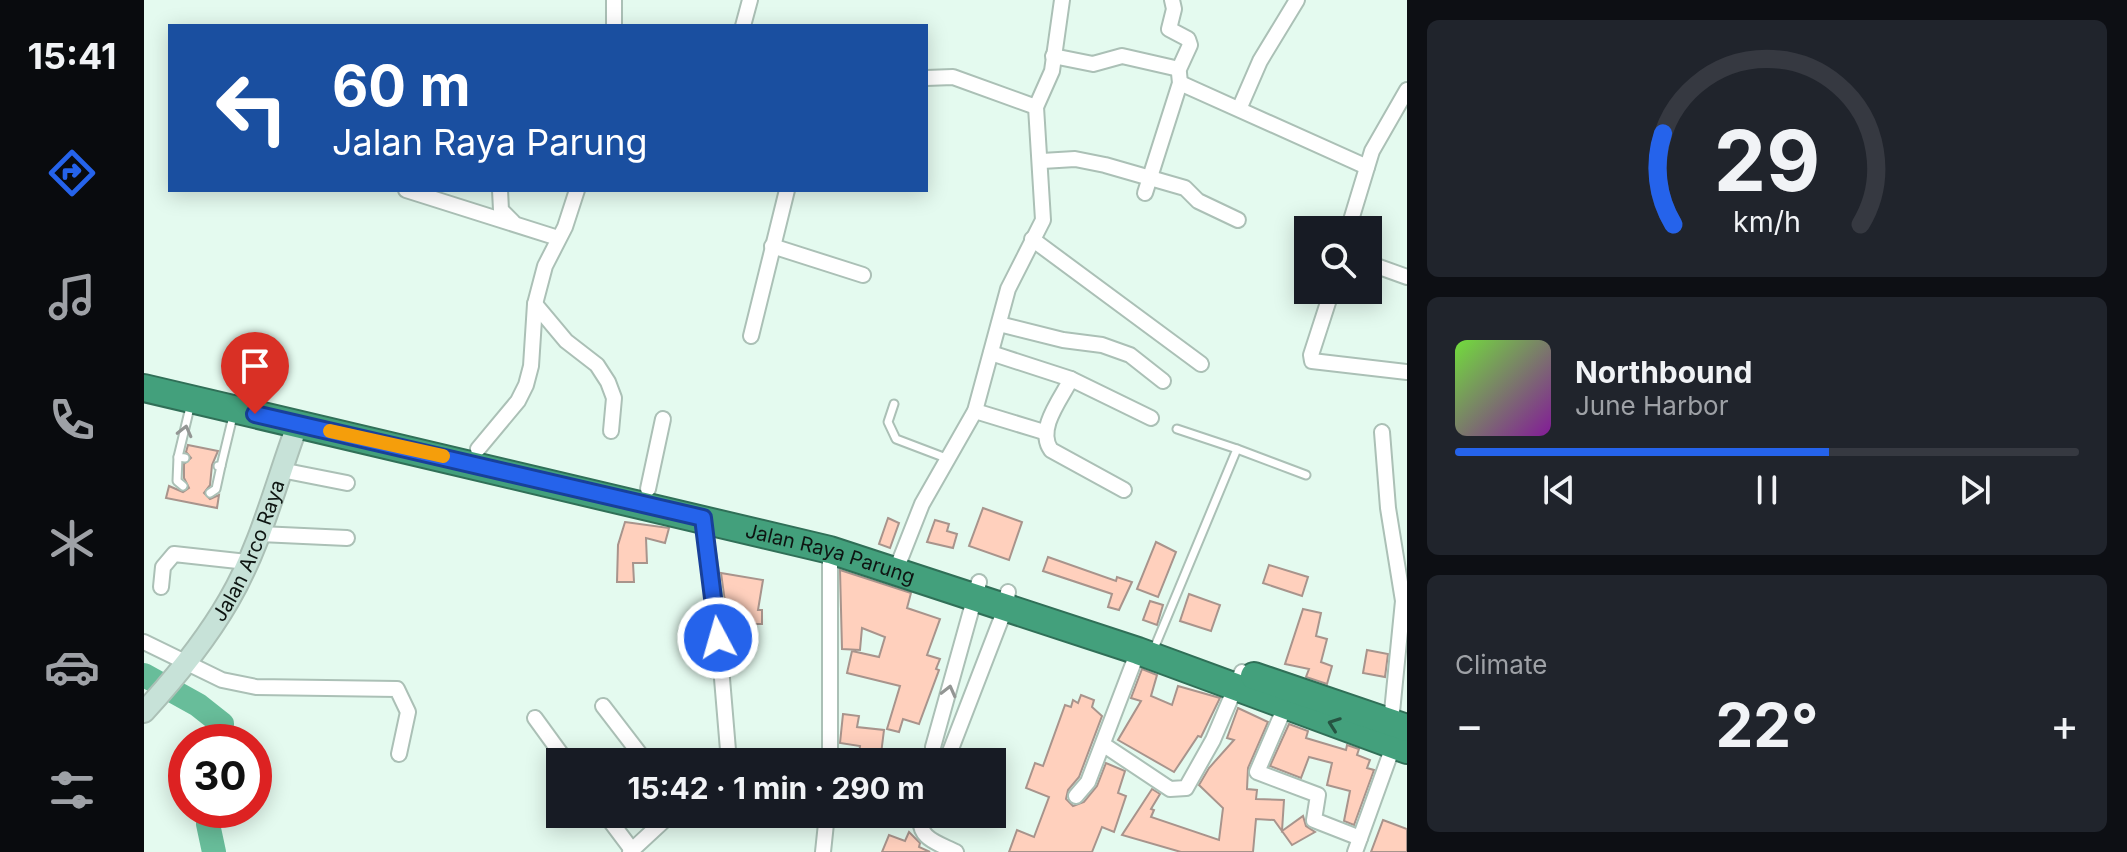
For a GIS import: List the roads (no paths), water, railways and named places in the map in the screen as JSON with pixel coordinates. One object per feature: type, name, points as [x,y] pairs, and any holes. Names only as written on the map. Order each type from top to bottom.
[{"type":"highway","name":"Jalan Raya Parung","points":[[144,373],[478,449],[703,518],[830,545]]},
{"type":"highway","name":"Jalan Raya Parung","points":[[144,388],[234,410],[593,483],[648,489],[899,563],[1400,734]]},
{"type":"main road","name":"Jalan Arco Raya","points":[[144,712],[183,666],[229,601],[260,534],[298,423]]},
{"type":"street","points":[[614,0],[614,24]]},
{"type":"street","points":[[744,24],[750,0]]},
{"type":"street","points":[[899,563],[922,504],[975,411],[1008,289],[1045,212],[1036,107],[1052,71],[1062,0]]},
{"type":"street","points":[[1145,193],[1190,45],[1188,39],[1169,29],[1174,9],[1172,0]]},
{"type":"street","points":[[1240,107],[1260,61],[1297,0]]},
{"type":"street","points":[[1053,56],[1093,64],[1122,56],[1179,76],[1367,167]]},
{"type":"street","points":[[928,78],[953,77],[1036,107]]},
{"type":"street","points":[[1352,216],[1372,151],[1390,125],[1407,90]]},
{"type":"street","points":[[1042,161],[1075,159],[1185,188],[1198,201],[1238,220]]},
{"type":"street","points":[[413,192],[558,238]]},
{"type":"street","points":[[500,192],[501,210],[513,222]]},
{"type":"street","points":[[478,449],[518,401],[526,385],[531,366],[535,304],[545,266],[565,227],[576,192]]},
{"type":"street","points":[[751,336],[786,192]]},
{"type":"street","points":[[1032,239],[1201,364]]},
{"type":"street","points":[[772,246],[863,275]]},
{"type":"street","points":[[1382,268],[1407,277]]},
{"type":"street","points":[[535,304],[566,341],[597,365],[608,382],[614,398],[611,431]]},
{"type":"street","points":[[1327,304],[1311,355],[1312,361],[1407,372]]},
{"type":"street","points":[[999,324],[1063,340],[1102,345],[1130,355],[1163,381]]},
{"type":"street","points":[[991,353],[1071,379],[1151,418]]},
{"type":"street","points":[[1071,379],[1044,432],[1051,450],[1124,490]]},
{"type":"street","points":[[975,411],[1044,432]]},
{"type":"street","points":[[648,489],[663,419]]},
{"type":"street","points":[[1289,698],[1257,772],[1318,795],[1314,820],[1357,845],[1400,734],[1403,601],[1388,508],[1382,432]]},
{"type":"street","points":[[281,470],[347,483]]},
{"type":"street","points":[[703,518],[716,607],[728,748]]},
{"type":"street","points":[[260,534],[347,538]]},
{"type":"street","points":[[830,545],[830,748]]},
{"type":"street","points":[[161,587],[163,567],[174,554],[247,562]]},
{"type":"street","points":[[933,748],[976,590]]},
{"type":"street","points":[[952,748],[1006,600]]},
{"type":"street","points":[[144,642],[183,666],[222,680],[256,687],[397,689],[408,712],[399,754]]},
{"type":"street","points":[[1076,796],[1088,782],[1148,650]]},
{"type":"street","points":[[1104,745],[1170,789],[1181,790],[1213,740],[1238,679]]},
{"type":"street","points":[[603,706],[635,748]]},
{"type":"street","points":[[535,718],[557,748]]},
{"type":"street","points":[[941,723],[959,732]]},
{"type":"street","points":[[615,828],[631,851],[656,828]]},
{"type":"street","points":[[823,852],[826,828]]},
{"type":"street","points":[[921,828],[925,836],[956,852]]},
{"type":"lane","points":[[183,486],[177,481],[192,399]]},
{"type":"lane","points":[[894,404],[888,422],[896,439],[946,458]]},
{"type":"lane","points":[[210,493],[216,489],[234,410]]},
{"type":"lane","points":[[1177,429],[1306,475]]},
{"type":"lane","points":[[1148,650],[1237,449]]},
{"type":"waterway","points":[[144,675],[198,705],[222,724]]},
{"type":"waterway","points":[[209,828],[214,852]]}]
